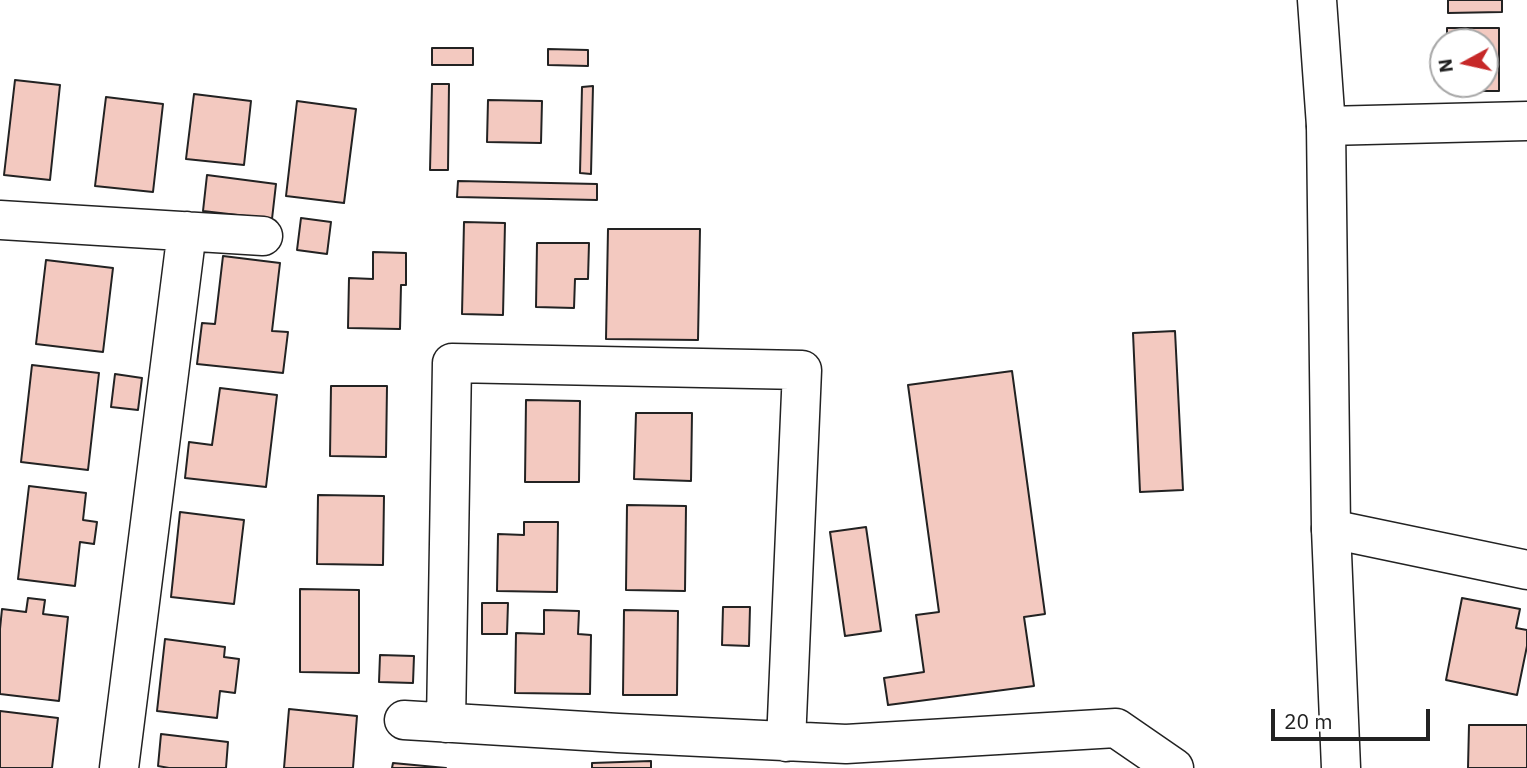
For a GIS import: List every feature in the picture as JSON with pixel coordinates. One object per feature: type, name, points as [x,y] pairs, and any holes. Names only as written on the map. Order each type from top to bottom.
[{"type":"street","points":[[1317,0],[1326,126],[1331,529],[1340,768]]},
{"type":"street","points":[[1326,126],[1527,121]]},
{"type":"street","points":[[0,219],[263,236]]},
{"type":"street","points":[[119,768],[187,231]]},
{"type":"street","points":[[446,723],[452,363],[802,370],[786,742]]},
{"type":"street","points":[[1331,529],[1527,570]]},
{"type":"street","points":[[404,720],[693,753],[786,742],[959,753],[1116,728],[1174,768]]},
{"type":"building","points":[[1448,0],[1502,0],[1502,12],[1448,13]]},
{"type":"building","points":[[432,48],[473,48],[473,65],[432,65]]},
{"type":"building","points":[[548,49],[588,50],[588,66],[548,65]]},
{"type":"building","points":[[15,80],[60,85],[50,180],[4,175]]},
{"type":"building","points":[[432,84],[449,84],[448,170],[430,170]]},
{"type":"building","points":[[593,86],[591,174],[580,173],[582,87]]},
{"type":"building","points":[[194,94],[251,101],[244,165],[186,159]]},
{"type":"building","points":[[106,97],[163,104],[153,192],[95,186]]},
{"type":"building","points":[[488,100],[542,101],[541,143],[487,142]]},
{"type":"building","points":[[297,101],[356,109],[344,203],[286,196]]},
{"type":"building","points":[[207,175],[276,184],[272,219],[203,211]]},
{"type":"building","points":[[458,181],[597,184],[597,200],[457,197]]},
{"type":"building","points":[[301,218],[331,222],[327,254],[297,250]]},
{"type":"building","points":[[464,222],[505,223],[503,315],[462,314]]},
{"type":"building","points":[[608,229],[700,229],[698,340],[606,339]]},
{"type":"building","points":[[537,243],[589,243],[588,279],[575,279],[574,308],[536,307]]},
{"type":"building","points":[[373,252],[406,253],[406,285],[401,285],[400,329],[348,328],[349,278],[373,279]]},
{"type":"building","points":[[223,256],[280,263],[272,331],[288,332],[283,373],[197,364],[202,323],[215,324]]},
{"type":"building","points":[[46,260],[113,268],[103,352],[36,344]]},
{"type":"building","points":[[1175,331],[1183,490],[1140,492],[1133,333]]},
{"type":"building","points":[[32,365],[99,373],[88,470],[21,462]]},
{"type":"building","points":[[1012,371],[1045,614],[1024,617],[1034,686],[888,705],[884,678],[924,672],[916,615],[939,612],[908,385]]},
{"type":"building","points":[[115,374],[142,378],[138,410],[111,407]]},
{"type":"building","points":[[331,386],[387,386],[386,457],[330,456]]},
{"type":"building","points":[[220,388],[277,395],[266,487],[185,478],[189,442],[212,445]]},
{"type":"building","points":[[526,400],[580,401],[579,482],[525,482]]},
{"type":"building","points":[[636,413],[692,413],[691,481],[634,479]]},
{"type":"building","points":[[29,486],[86,493],[83,520],[97,522],[94,544],[80,542],[75,586],[18,579]]},
{"type":"building","points":[[318,495],[384,496],[383,565],[317,564]]},
{"type":"building","points":[[627,505],[686,506],[685,591],[626,590]]},
{"type":"building","points":[[180,512],[244,520],[234,604],[171,597]]},
{"type":"building","points":[[524,522],[558,522],[557,592],[497,591],[498,534],[524,535]]},
{"type":"building","points":[[866,527],[881,631],[845,636],[830,532]]},
{"type":"building","points":[[300,589],[359,590],[359,673],[300,672]]},
{"type":"building","points":[[28,598],[45,600],[43,614],[68,617],[59,701],[0,694],[2,609],[26,612]]},
{"type":"building","points":[[1462,598],[1520,609],[1516,628],[1527,630],[1527,646],[1517,695],[1446,680]]},
{"type":"building","points":[[482,603],[508,603],[507,634],[482,634]]},
{"type":"building","points":[[723,607],[750,607],[749,646],[722,645]]},
{"type":"building","points":[[544,610],[579,611],[578,634],[591,635],[590,694],[515,693],[516,633],[544,634]]},
{"type":"building","points":[[624,610],[678,611],[677,695],[623,695]]},
{"type":"building","points":[[165,639],[225,647],[224,657],[239,659],[235,693],[220,691],[217,718],[157,711]]},
{"type":"building","points":[[380,655],[414,656],[413,683],[379,682]]},
{"type":"building","points":[[289,709],[357,716],[353,768],[284,768]]},
{"type":"building","points":[[0,711],[58,718],[52,768],[0,768]]},
{"type":"building","points":[[1469,725],[1527,725],[1527,768],[1468,768]]},
{"type":"building","points":[[161,734],[228,742],[226,768],[158,766]]},
{"type":"building","points":[[651,761],[651,768],[592,768],[592,763]]},
{"type":"building","points":[[393,763],[446,768],[392,768]]}]
